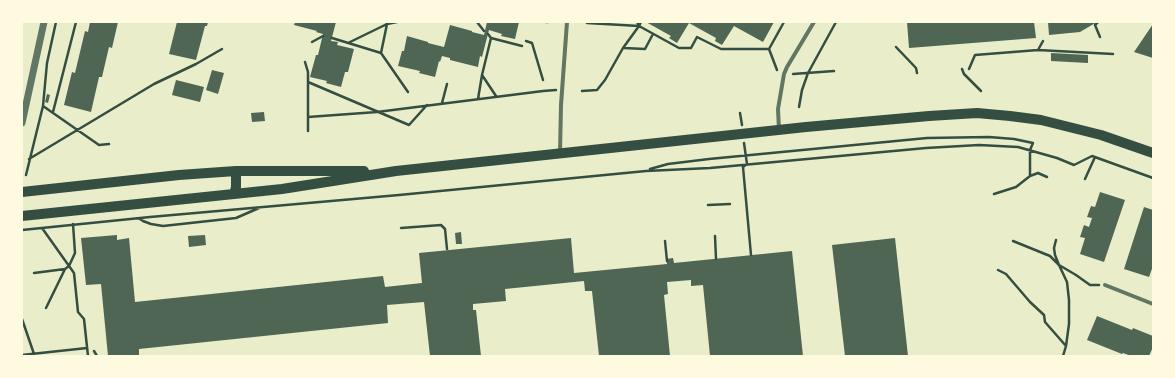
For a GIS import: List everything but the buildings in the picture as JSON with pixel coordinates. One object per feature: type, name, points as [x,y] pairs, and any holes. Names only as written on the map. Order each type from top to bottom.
[{"type":"main road","points":[[22,216],[282,189],[396,171],[779,130],[977,113],[1041,120],[1101,135],[1153,153]]},
{"type":"main road","points":[[22,192],[179,175],[236,171],[396,171]]},
{"type":"main road","points":[[234,194],[236,187],[236,171]]},
{"type":"street","points":[[22,123],[44,22]]},
{"type":"street","points":[[560,154],[562,90],[567,22]]},
{"type":"street","points":[[779,130],[778,109],[784,74],[814,22]]},
{"type":"street","points":[[1105,285],[1153,304]]},
{"type":"path","points":[[26,175],[43,106],[48,63],[56,22]]},
{"type":"path","points":[[53,112],[76,22]]},
{"type":"path","points":[[348,43],[386,23],[397,22]]},
{"type":"path","points":[[477,22],[484,31]]},
{"type":"path","points":[[637,22],[639,26]]},
{"type":"path","points":[[582,91],[597,90],[605,80],[641,22]]},
{"type":"path","points":[[769,49],[784,22]]},
{"type":"path","points":[[799,107],[802,90],[808,73],[836,22]]},
{"type":"path","points":[[1098,22],[1095,25],[1100,38]]},
{"type":"path","points":[[381,53],[386,23]]},
{"type":"path","points":[[587,23],[639,26],[679,48],[691,48],[698,37],[721,49],[769,49]]},
{"type":"path","points":[[488,34],[491,38],[522,46]]},
{"type":"path","points":[[624,48],[645,49],[654,34]]},
{"type":"path","points":[[312,42],[323,36]]},
{"type":"path","points":[[332,38],[381,53],[408,92]]},
{"type":"path","points":[[478,98],[491,38]]},
{"type":"path","points":[[526,40],[532,43],[543,80]]},
{"type":"path","points":[[1038,50],[1043,41]]},
{"type":"path","points":[[896,47],[916,68],[917,73]]},
{"type":"path","points":[[29,160],[154,84],[196,64],[222,49]]},
{"type":"path","points":[[769,49],[778,70]]},
{"type":"path","points":[[969,69],[975,55],[1038,50],[1113,54]]},
{"type":"path","points":[[305,62],[308,72],[308,131]]},
{"type":"path","points":[[962,70],[981,92]]},
{"type":"path","points":[[784,74],[834,71]]},
{"type":"path","points":[[482,75],[496,96]]},
{"type":"path","points":[[308,82],[409,125],[428,105]]},
{"type":"path","points":[[442,103],[447,84]]},
{"type":"path","points":[[308,117],[377,112],[478,98],[562,90]]},
{"type":"path","points":[[43,106],[99,145],[109,144]]},
{"type":"path","points":[[646,171],[668,164],[709,159],[927,138],[989,137],[1014,139],[1033,143],[1030,150],[1030,176]]},
{"type":"path","points":[[22,230],[73,224],[406,195],[646,171],[710,168],[926,148],[979,145],[1018,147],[1057,158],[1074,165],[1094,157],[1153,178]]},
{"type":"path","points":[[1085,179],[1094,157]]},
{"type":"path","points":[[747,164],[743,168],[751,255]]},
{"type":"path","points":[[994,194],[1016,187],[1030,176],[1038,173],[1047,177]]},
{"type":"path","points":[[708,205],[730,204]]},
{"type":"path","points":[[140,218],[147,223],[163,226],[236,218],[262,207]]},
{"type":"path","points":[[46,308],[65,269],[69,266],[75,253],[73,224]]},
{"type":"path","points":[[401,228],[441,225],[445,229],[447,249]]},
{"type":"path","points":[[42,227],[74,273],[78,312],[84,319],[88,356]]},
{"type":"path","points":[[714,236],[716,259]]},
{"type":"path","points":[[1056,240],[1054,248],[1055,255],[1067,282],[1070,300],[1069,324],[1063,356]]},
{"type":"path","points":[[665,241],[667,261]]},
{"type":"path","points":[[1013,241],[1050,256],[1059,265],[1090,285],[1105,285]]},
{"type":"path","points":[[34,273],[65,269]]},
{"type":"path","points":[[998,270],[1006,274],[1030,302],[1044,315],[1045,322],[1066,346]]},
{"type":"path","points":[[22,319],[34,354]]},
{"type":"path","points":[[22,355],[87,348]]},
{"type":"path","points":[[94,351],[97,356]]},
{"type":"path","points":[[54,352],[55,356]]}]
